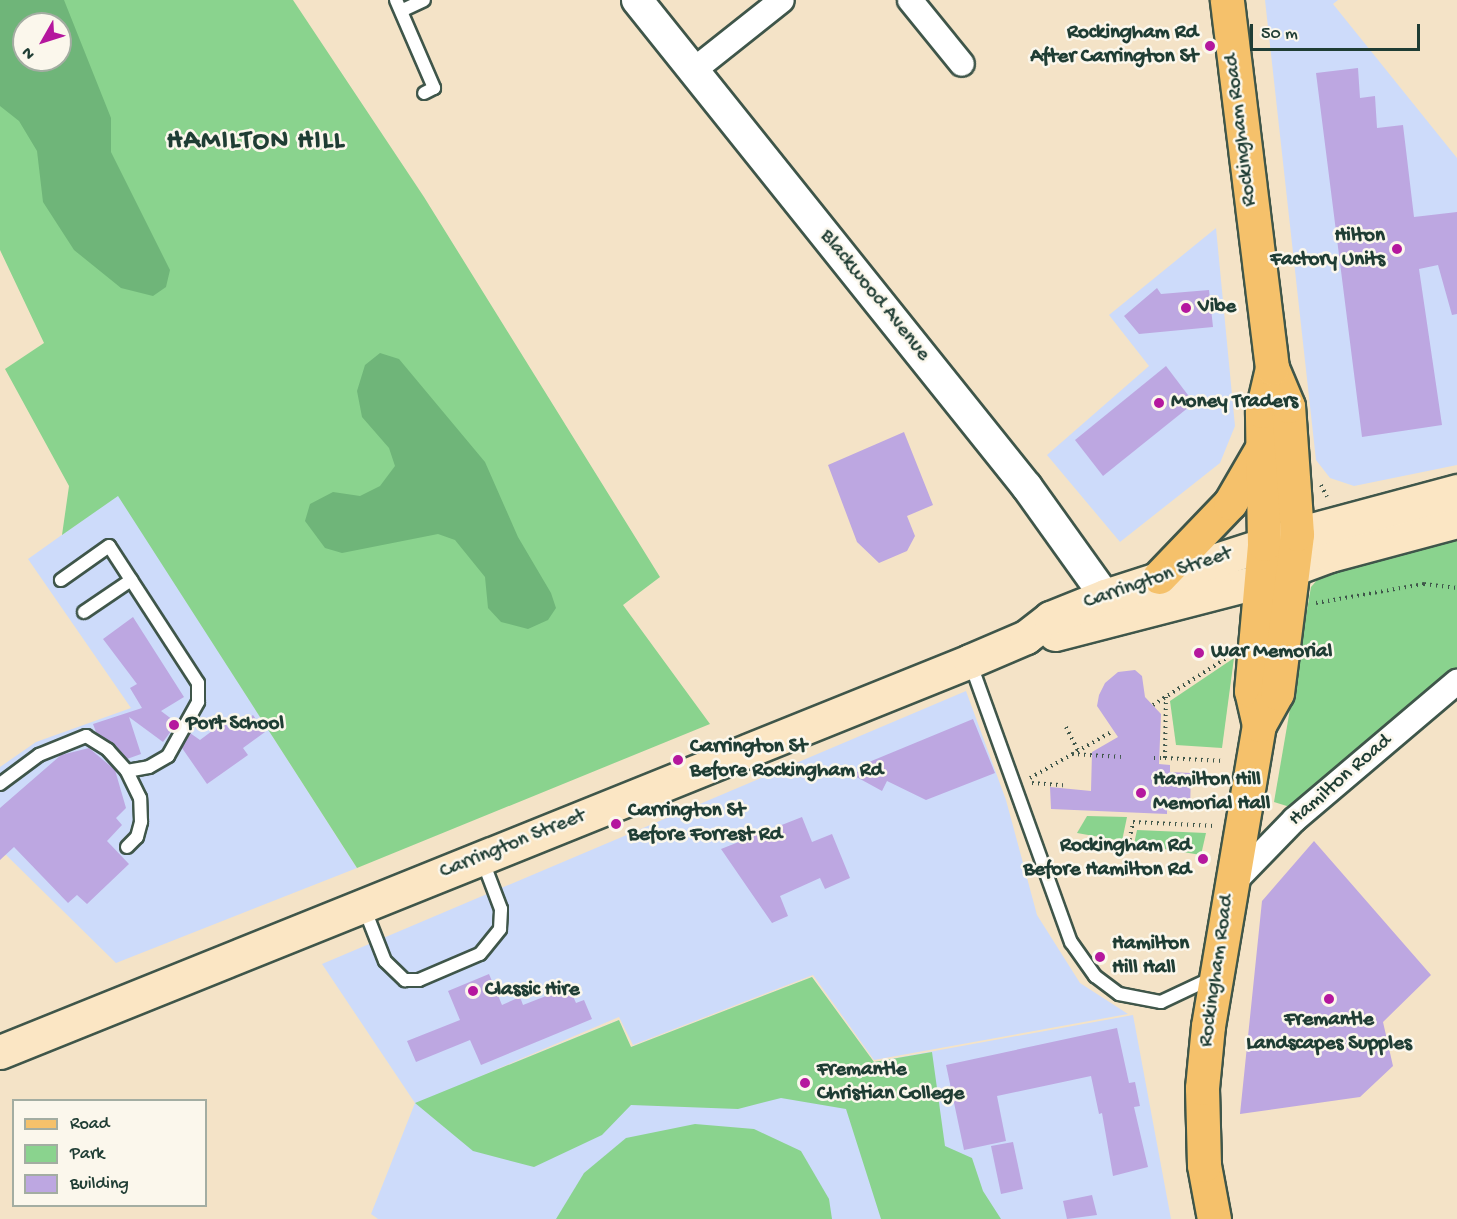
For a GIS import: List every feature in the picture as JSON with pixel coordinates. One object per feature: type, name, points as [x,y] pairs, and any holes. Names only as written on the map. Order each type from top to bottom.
[{"type":"main road","name":"Rockingham Road","points":[[1214,1219],[1204,1165],[1202,1088],[1215,975],[1259,725],[1277,693],[1294,569],[1296,534],[1288,406],[1272,368],[1227,0]]},
{"type":"main road","name":"Rockingham Road","points":[[1259,725],[1251,691],[1264,544],[1262,411],[1272,368]]},
{"type":"main road","points":[[1160,577],[1230,503],[1263,446]]},
{"type":"main road","name":"Carrington Street","points":[[0,1052],[970,661],[1026,636],[1050,618],[1105,596],[1296,534],[1457,491]]},
{"type":"main road","name":"Carrington Street","points":[[1026,636],[1056,634],[1260,581],[1457,521]]},
{"type":"street","name":"Blackwood Avenue","points":[[637,0],[1027,487],[1105,596]]},
{"type":"street","points":[[694,70],[782,0]]},
{"type":"street","points":[[910,0],[962,64]]},
{"type":"street","name":"Hamilton Road","points":[[1231,885],[1294,820],[1457,682]]},
{"type":"lane","points":[[424,0],[399,5],[434,88],[424,93]]},
{"type":"lane","points":[[62,579],[110,546],[198,683],[198,702],[168,756],[149,767],[127,771]]},
{"type":"lane","points":[[84,612],[131,580]]},
{"type":"lane","points":[[970,661],[1046,879],[1071,942],[1095,976],[1119,994],[1161,1002],[1215,975]]},
{"type":"lane","points":[[0,784],[39,755],[86,736],[108,750],[127,771],[140,798],[141,822],[137,837],[127,847]]},
{"type":"lane","points":[[363,905],[385,961],[405,980],[419,980],[480,954],[500,929],[501,909],[482,858]]},
{"type":"path","points":[[1321,603],[1424,584],[1457,588]]},
{"type":"path","points":[[1153,705],[1232,655]]},
{"type":"path","points":[[1165,758],[1166,697]]},
{"type":"path","points":[[1066,727],[1078,751]]},
{"type":"path","points":[[1063,786],[1027,781],[1113,731]]},
{"type":"path","points":[[1071,754],[1121,757]]},
{"type":"path","points":[[1154,758],[1223,761]]},
{"type":"path","points":[[1127,851],[1133,822],[1214,826]]},
{"type":"shaded area","points":[[1265,0],[1338,0],[1333,4],[1457,158],[1457,465],[1354,486],[1330,478],[1316,460]]},
{"type":"shaded area","points":[[1216,228],[1235,426],[1220,463],[1120,542],[1047,455],[1149,366],[1109,315]]},
{"type":"shaded area","name":"Port School","points":[[118,495],[357,868],[116,963],[0,849],[0,767],[36,742],[131,708],[28,559]]},
{"type":"shaded area","points":[[966,691],[1006,800],[1037,915],[1080,983],[1128,1014],[874,1060],[813,975],[633,1045],[619,1017],[476,1078],[619,1020],[631,1047],[812,977],[874,1062],[1133,1015],[1171,1219],[378,1219],[371,1214],[415,1103],[322,964]]},
{"type":"green space","points":[[0,0],[293,0],[424,197],[660,577],[623,605],[710,724],[357,868],[118,496],[62,535],[69,486],[5,369],[44,343],[0,250]]},
{"type":"green space","points":[[0,0],[64,0],[69,12],[12,12],[12,72],[72,72],[72,20],[111,118],[111,152],[170,270],[166,287],[153,296],[121,288],[74,250],[43,202],[37,151],[19,121],[0,106]]},
{"type":"green space","points":[[380,353],[399,359],[485,462],[518,537],[551,593],[556,608],[548,620],[528,629],[501,622],[488,608],[485,577],[455,540],[438,534],[342,553],[325,548],[305,521],[310,504],[333,492],[360,496],[380,486],[395,466],[389,448],[362,417],[357,391],[365,365]]},
{"type":"green space","points":[[1457,534],[1457,668],[1290,807],[1274,802],[1311,587],[1324,572]]},
{"type":"green space","points":[[1234,658],[1222,748],[1176,745],[1170,701]]},
{"type":"green space","points":[[1087,816],[1127,817],[1122,841],[1077,833]]},
{"type":"green space","points":[[1137,830],[1206,833],[1201,855],[1134,844]]},
{"type":"green space","points":[[812,977],[874,1062],[932,1052],[945,1146],[972,1158],[983,1191],[1001,1219],[881,1219],[846,1109],[781,1098],[738,1109],[631,1105],[602,1135],[534,1167],[473,1151],[415,1103],[619,1020],[631,1047]]},
{"type":"green space","points":[[695,1124],[754,1129],[801,1151],[829,1199],[832,1219],[556,1219],[584,1173],[626,1138]]},
{"type":"building","name":"Hilton Factory Units","points":[[1358,68],[1360,98],[1375,96],[1377,128],[1403,125],[1414,217],[1457,212],[1457,314],[1452,315],[1438,265],[1419,269],[1442,425],[1362,437],[1316,73]]},
{"type":"building","points":[[1157,288],[1161,294],[1209,290],[1213,327],[1139,334],[1124,316]]},
{"type":"building","points":[[1166,366],[1194,403],[1103,476],[1075,440]]},
{"type":"building","points":[[904,432],[933,505],[907,516],[915,536],[907,551],[879,563],[857,542],[828,465]]},
{"type":"building","points":[[133,617],[184,697],[161,711],[177,723],[163,742],[129,717],[141,754],[127,759],[96,732],[93,724],[142,708],[130,688],[137,684],[103,639]]},
{"type":"building","points":[[1135,670],[1142,676],[1145,697],[1161,714],[1159,764],[1170,765],[1170,772],[1191,773],[1190,809],[1167,808],[1167,814],[1051,809],[1050,787],[1091,791],[1092,752],[1118,737],[1097,706],[1099,695],[1105,683],[1118,672]]},
{"type":"building","points":[[253,715],[265,732],[243,748],[248,755],[207,784],[182,748],[190,733],[200,740],[224,722],[230,730]]},
{"type":"building","points":[[973,719],[995,773],[926,800],[887,781],[882,791],[851,774],[871,767],[869,762]]},
{"type":"building","points":[[89,748],[115,770],[126,808],[116,818],[122,825],[107,841],[129,864],[87,904],[77,895],[68,903],[14,847],[0,860],[0,808],[61,755]]},
{"type":"building","points":[[802,817],[812,842],[832,834],[850,878],[825,889],[820,878],[780,896],[788,916],[772,923],[721,849]]},
{"type":"building","name":"Fremantle Landscapes Supples","points":[[1314,841],[1431,975],[1383,1022],[1393,1066],[1360,1097],[1240,1114],[1262,901]]},
{"type":"building","points":[[489,974],[502,1005],[520,997],[523,1005],[569,987],[576,1003],[584,1000],[592,1019],[481,1065],[470,1040],[416,1062],[407,1041],[460,1020],[448,991]]},
{"type":"building","points":[[1117,1028],[1129,1083],[1135,1082],[1140,1106],[1134,1107],[1148,1167],[1113,1176],[1102,1113],[1099,1114],[1091,1076],[997,1096],[1006,1141],[964,1150],[946,1065]]},
{"type":"building","points":[[1013,1142],[1023,1189],[1001,1194],[991,1146]]},
{"type":"building","points":[[1092,1195],[1097,1215],[1067,1219],[1063,1201]]},
{"type":"place","name":"Rockingham Rd After Carrington St","points":[[1210,46]]},
{"type":"place","name":"Hilton Factory Units","points":[[1397,249]]},
{"type":"place","name":"Vibe","points":[[1186,308]]},
{"type":"place","name":"Money Traders","points":[[1159,403]]},
{"type":"place","name":"War Memorial","points":[[1199,653]]},
{"type":"place","name":"Port School","points":[[174,725]]},
{"type":"place","name":"Carrington St Before Rockingham Rd","points":[[678,760]]},
{"type":"place","name":"Hamilton Hill Memorial Hall","points":[[1141,793]]},
{"type":"place","name":"Carrington St Before Forrest Rd","points":[[616,824]]},
{"type":"place","name":"Rockingham Rd Before Hamilton Rd","points":[[1203,859]]},
{"type":"place","name":"Hamilton Hill Hall","points":[[1100,957]]},
{"type":"place","name":"Classic Hire","points":[[473,991]]},
{"type":"place","name":"Fremantle Landscapes Supples","points":[[1329,999]]},
{"type":"place","name":"Fremantle Christian College","points":[[805,1083]]},
{"type":"district","name":"HAMILTON HILL","points":[[256,143]]}]
